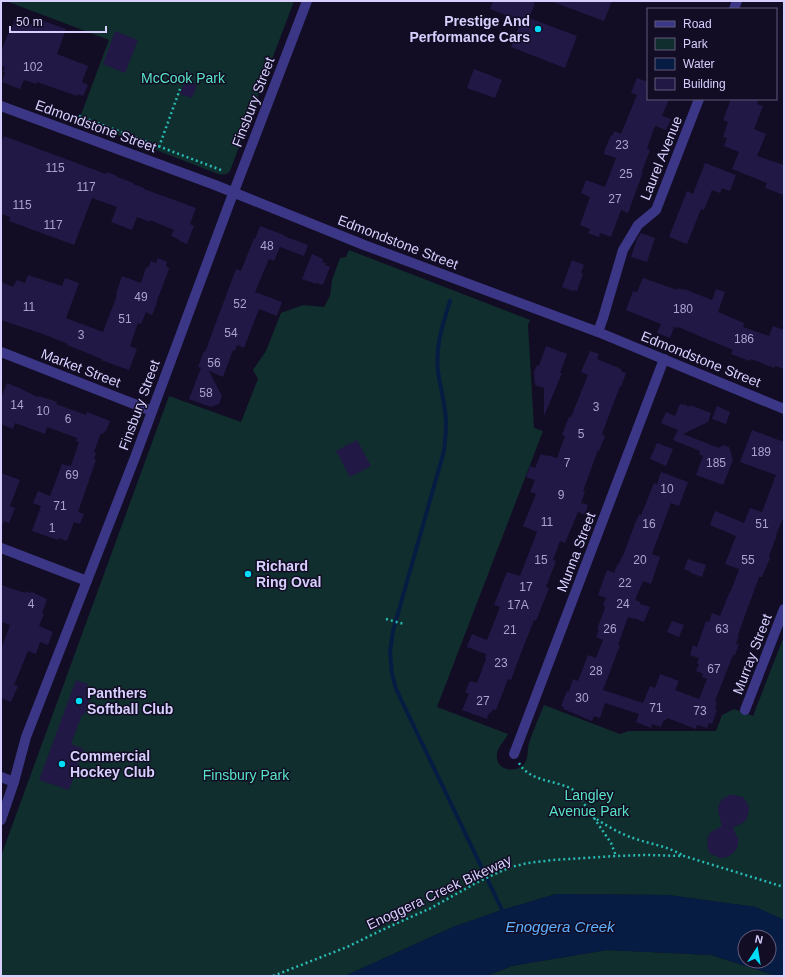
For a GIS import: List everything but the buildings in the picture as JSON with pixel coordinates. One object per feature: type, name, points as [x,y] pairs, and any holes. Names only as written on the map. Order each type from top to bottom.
[{"type":"street","name":"Finsbury Street","points":[[1,820],[14,782],[26,737],[134,460],[307,1]]},
{"type":"street","name":"Laurel Avenue","points":[[598,332],[623,250],[638,225],[656,210],[699,100]]},
{"type":"street","name":"Edmondstone Street","points":[[1,106],[234,192],[364,245],[598,332],[784,408]]},
{"type":"street","name":"Market Street","points":[[1,352],[152,411]]},
{"type":"street","name":"Munna Street","points":[[514,754],[664,359]]},
{"type":"street","points":[[1,548],[87,581]]},
{"type":"street","name":"Murray Street","points":[[745,710],[784,609]]},
{"type":"street","points":[[1,777],[14,782]]},
{"type":"path","points":[[159,147],[180,89]]},
{"type":"path","points":[[79,116],[221,170]]},
{"type":"path","points":[[386,619],[404,624]]},
{"type":"path","points":[[514,754],[522,768],[532,776],[571,789],[580,797],[611,843],[616,856]]},
{"type":"path","points":[[594,817],[632,838],[656,844],[684,856]]},
{"type":"path","name":"Enoggera Creek Bikeway","points":[[273,976],[347,947],[431,908],[497,873],[511,867],[528,863],[616,856],[684,856],[784,887]]},
{"type":"green space","name":"McCook Park","points":[[6,1],[294,1],[230,171],[223,175],[79,120],[109,40]]},
{"type":"green space","name":"Finsbury Park","points":[[349,250],[530,320],[528,325],[534,428],[543,431],[437,707],[508,734],[497,752],[497,759],[501,766],[513,770],[521,767],[526,762],[529,743],[544,705],[620,734],[629,731],[716,731],[722,715],[734,709],[753,716],[784,636],[784,920],[755,907],[668,895],[556,894],[502,910],[453,927],[345,976],[1,976],[1,856],[169,396],[241,422],[258,379],[253,370],[266,351],[281,313],[303,305],[324,307],[330,296],[332,280],[340,258],[346,257]]},
{"type":"green space","points":[[607,950],[711,955],[737,963],[737,969],[755,969],[777,976],[487,976],[511,966]]},
{"type":"water","name":"Enoggera Creek","points":[[556,894],[668,895],[756,907],[784,920],[784,976],[777,976],[755,969],[777,969],[777,929],[737,929],[737,963],[711,955],[607,950],[511,966],[487,976],[345,976],[453,927],[502,910]]},
{"type":"waterway","points":[[450,301],[440,335],[437,362],[446,416],[444,451],[393,631],[390,652],[392,674],[396,689],[504,914]]},
{"type":"place","name":"Prestige And Performance Cars","points":[[538,29]]},
{"type":"place","name":"Richard Ring Oval","points":[[248,574]]},
{"type":"place","name":"Panthers Softball Club","points":[[79,701]]},
{"type":"place","name":"Commercial Hockey Club","points":[[62,764]]},
{"type":"park label","name":"Langley Avenue Park","points":[[589,804]]}]
